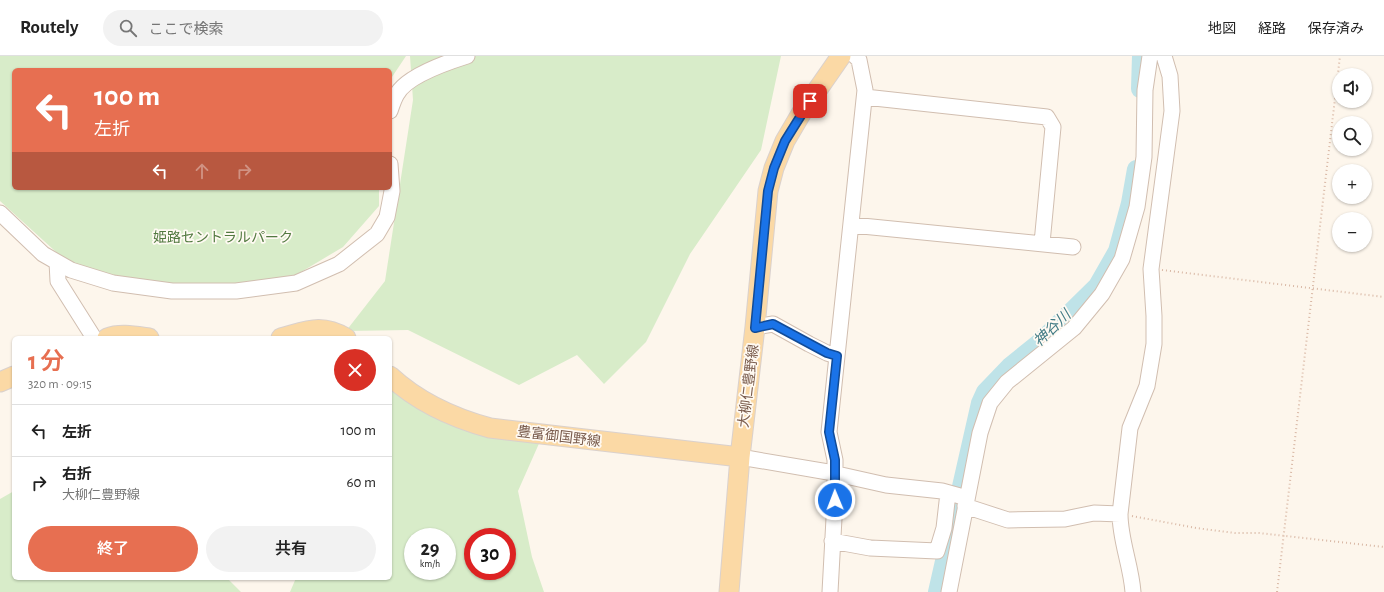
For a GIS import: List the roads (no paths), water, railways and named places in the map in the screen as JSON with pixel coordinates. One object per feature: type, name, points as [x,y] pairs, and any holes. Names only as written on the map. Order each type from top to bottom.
[{"type":"main road","name":"大柳仁豊野線","points":[[729,592],[740,457],[755,328],[768,191],[774,168],[785,141],[802,112],[841,56]]},
{"type":"main road","points":[[288,336],[317,328],[334,331],[343,336]]},
{"type":"main road","points":[[112,336],[131,336]]},
{"type":"main road","points":[[0,382],[12,377]]},
{"type":"main road","name":"豊富御国野線","points":[[392,378],[400,386],[434,407],[461,420],[490,428],[740,457]]},
{"type":"street","points":[[392,106],[397,93],[412,79],[448,62],[467,56]]},
{"type":"street","points":[[830,592],[835,500],[835,460],[829,432],[865,97],[859,60],[855,56]]},
{"type":"street","points":[[832,541],[870,548],[937,551],[944,528],[959,498],[990,403],[1007,382],[1074,328],[1102,294],[1122,258],[1137,208],[1144,157],[1145,90],[1150,56]]},
{"type":"street","points":[[1133,592],[1129,561],[1120,524],[1120,514],[1130,428],[1147,386],[1154,344],[1151,269],[1172,111],[1170,76],[1164,56]]},
{"type":"street","points":[[865,97],[1047,117],[1053,127],[1042,243]]},
{"type":"street","points":[[0,213],[43,254],[70,270],[113,282],[172,291],[236,291],[296,283],[339,264],[377,234],[387,218],[392,190]]},
{"type":"street","points":[[852,225],[1073,247]]},
{"type":"street","points":[[57,262],[58,281],[93,336]]},
{"type":"street","points":[[755,328],[773,324],[815,347],[837,356]]},
{"type":"street","points":[[740,457],[835,473],[886,485],[959,498],[1008,520],[1064,519],[1094,513],[1120,514]]},
{"type":"street","points":[[949,592],[959,498]]},
{"type":"waterway","name":"神谷川","points":[[1140,89],[1141,56]]},
{"type":"waterway","name":"神谷川","points":[[937,592],[980,403],[985,392],[1010,366],[1041,341],[1097,286],[1117,251],[1130,203],[1136,169]]},
{"type":"park label","name":"姫路セントラルパーク","points":[[223,237]]}]
